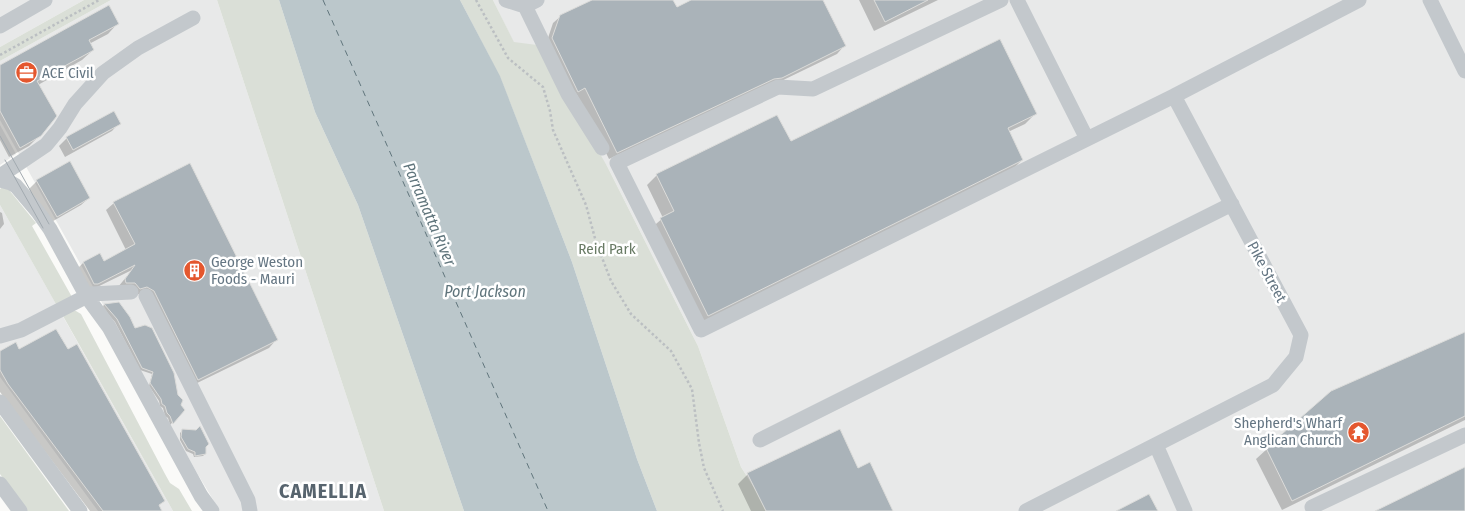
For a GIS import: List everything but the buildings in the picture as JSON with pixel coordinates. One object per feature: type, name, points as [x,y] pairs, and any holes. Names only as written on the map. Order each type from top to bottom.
[{"type":"street","points":[[0,26],[46,0]]},
{"type":"street","points":[[506,0],[531,3],[568,94],[602,148]]},
{"type":"street","points":[[1001,0],[813,89],[778,87],[617,163],[701,330],[1174,96],[1359,0]]},
{"type":"street","points":[[1017,0],[1088,139]]},
{"type":"street","points":[[1430,0],[1465,71]]},
{"type":"street","points":[[0,176],[46,145],[60,128],[75,104],[103,73],[138,48],[193,18]]},
{"type":"street","name":"Pike Street","points":[[1026,511],[1272,385],[1296,357],[1301,335],[1174,96]]},
{"type":"street","points":[[0,180],[16,186],[50,229],[87,297],[109,327],[212,511]]},
{"type":"street","points":[[760,440],[1232,204]]},
{"type":"street","points":[[0,336],[21,330],[87,297],[99,293],[131,292]]},
{"type":"street","points":[[146,296],[248,500],[250,511]]},
{"type":"street","points":[[0,402],[80,511]]},
{"type":"street","points":[[1312,507],[1465,435]]},
{"type":"street","points":[[1156,445],[1185,511]]},
{"type":"street","points":[[0,484],[20,511]]},
{"type":"path","points":[[0,55],[99,0]]},
{"type":"path","points":[[476,0],[508,58],[543,87],[553,130],[586,205],[596,242],[611,281],[632,314],[671,351],[692,389],[704,468],[723,511]]},
{"type":"shaded area","points":[[0,0],[84,0],[0,47]]},
{"type":"shaded area","points":[[111,0],[217,0],[384,511],[220,511],[0,120],[0,61]]},
{"type":"shaded area","points":[[493,0],[1465,0],[1465,511],[769,511],[741,467],[698,346],[607,166],[514,43]]},
{"type":"shaded area","points":[[0,125],[16,154],[0,165]]},
{"type":"shaded area","points":[[0,205],[173,511],[98,511],[0,377]]},
{"type":"green space","points":[[84,0],[111,0],[0,61],[0,47]]},
{"type":"green space","points":[[217,0],[279,0],[315,112],[358,205],[464,511],[384,511]]},
{"type":"green space","name":"Reid Park","points":[[460,0],[493,0],[514,42],[537,45],[607,166],[698,346],[741,467],[769,511],[657,511],[637,459],[572,262],[500,77]]},
{"type":"green space","points":[[5,185],[36,223],[32,226],[72,297],[57,306],[0,205],[0,189]]},
{"type":"green space","points":[[71,311],[81,314],[170,483],[179,489],[192,511],[173,511],[63,316]]},
{"type":"green space","points":[[0,416],[69,511],[27,511],[0,474]]},
{"type":"water","name":"Port Jackson","points":[[279,0],[460,0],[500,76],[572,262],[637,459],[657,511],[464,511],[358,205],[315,112]]},
{"type":"ferry route","points":[[323,0],[548,511]]},
{"type":"tram line","points":[[0,136],[49,224]]},
{"type":"tram line","points":[[5,160],[43,228]]},
{"type":"place","name":"ACE Civil","points":[[26,73]]},
{"type":"place","name":"George Weston Foods - Mauri","points":[[195,271]]},
{"type":"place","name":"Shepherd's Wharf Anglican Church","points":[[1358,432]]},
{"type":"district","name":"CAMELLIA","points":[[323,491]]},
{"type":"water label","name":"Parramatta River","points":[[430,214]]}]
